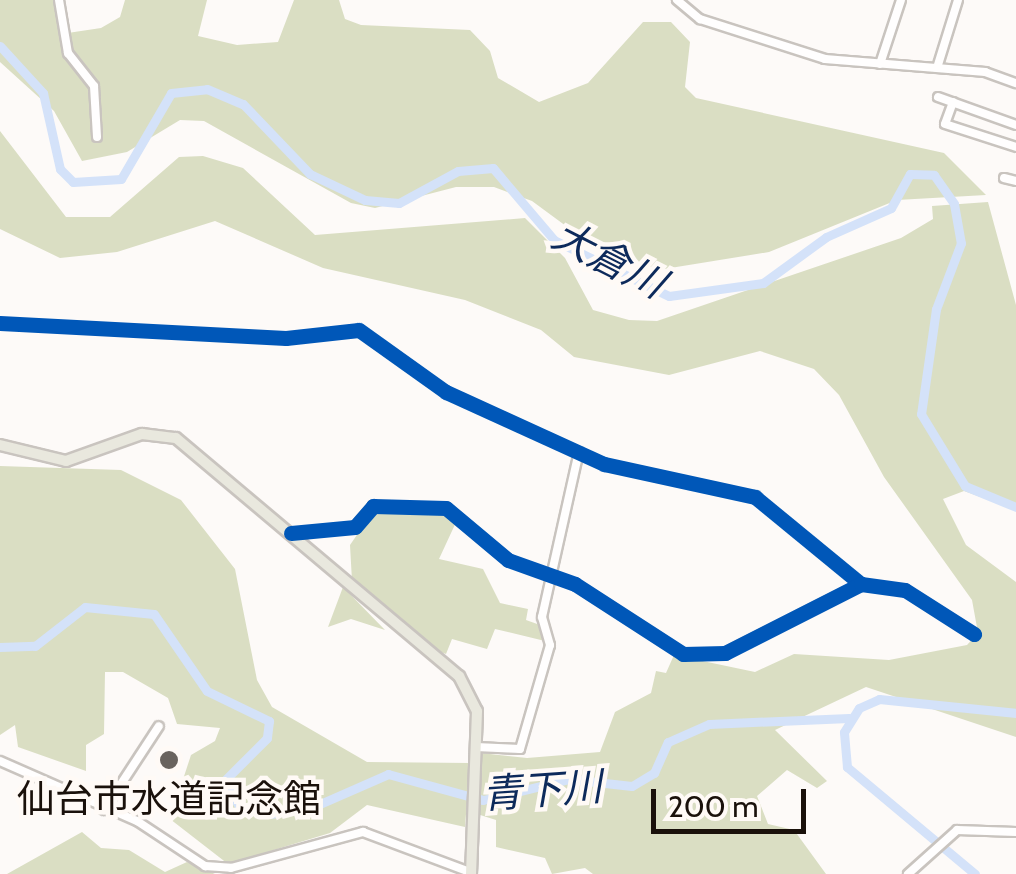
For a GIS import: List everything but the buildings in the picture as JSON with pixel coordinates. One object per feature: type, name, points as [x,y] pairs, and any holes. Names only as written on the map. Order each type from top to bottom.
[{"type":"main road","points":[[0,445],[66,460],[142,434],[168,434],[466,683],[476,706],[469,829],[471,873]]},
{"type":"street","points":[[59,0],[68,53],[94,86],[97,137]]},
{"type":"street","points":[[676,0],[734,32],[825,59],[937,68],[1016,82]]},
{"type":"street","points":[[880,64],[902,0]]},
{"type":"street","points":[[937,68],[958,0]]},
{"type":"street","points":[[938,97],[1016,125]]},
{"type":"street","points":[[954,102],[944,124],[1016,147]]},
{"type":"street","points":[[1004,178],[1016,180]]},
{"type":"street","points":[[0,323],[286,338],[353,328],[446,392],[626,472],[747,493],[861,584],[905,590],[974,634]]},
{"type":"street","points":[[476,747],[520,749],[550,645],[542,618],[579,452]]},
{"type":"street","points":[[291,534],[355,526],[372,506],[438,506],[508,560],[583,589],[655,643],[698,656],[736,648],[861,584]]},
{"type":"street","points":[[104,810],[160,726]]},
{"type":"street","points":[[0,761],[221,869],[363,832],[471,873]]},
{"type":"street","points":[[908,874],[942,840],[963,829],[997,837],[1016,832]]},
{"type":"green space","points":[[0,0],[56,0],[61,34],[101,28],[120,17],[125,0],[207,0],[198,36],[237,45],[278,42],[294,0],[339,0],[345,19],[361,25],[470,30],[490,51],[498,78],[539,102],[588,83],[643,22],[671,22],[690,42],[685,87],[696,98],[944,153],[986,195],[897,200],[769,252],[658,270],[589,243],[532,201],[494,187],[456,187],[375,208],[351,203],[204,121],[180,120],[127,152],[82,161],[54,111],[0,62]]},
{"type":"green space","points":[[0,131],[66,217],[110,217],[179,157],[203,156],[243,168],[315,235],[525,218],[565,258],[593,310],[629,320],[657,321],[901,238],[933,219],[932,206],[988,202],[1016,305],[1016,510],[964,491],[943,499],[966,545],[1016,582],[1016,737],[866,687],[775,730],[827,781],[817,788],[787,770],[757,796],[768,824],[794,830],[826,874],[593,874],[585,868],[552,874],[545,858],[496,847],[496,820],[477,814],[481,753],[527,758],[600,752],[615,712],[651,693],[656,671],[666,673],[674,655],[755,672],[794,654],[889,660],[967,645],[978,633],[972,600],[884,477],[839,395],[814,369],[760,351],[669,375],[574,357],[541,330],[465,300],[323,268],[215,221],[117,252],[60,258],[0,229]]},
{"type":"green space","points":[[0,466],[121,470],[181,500],[235,569],[257,680],[272,707],[367,762],[470,763],[465,827],[367,805],[330,833],[228,864],[170,819],[191,755],[215,741],[220,728],[177,724],[168,698],[123,672],[105,672],[104,734],[86,745],[86,771],[18,747],[15,725],[0,735]]},
{"type":"green space","points":[[374,510],[439,510],[458,518],[439,559],[483,569],[500,603],[528,609],[526,620],[540,625],[545,641],[495,629],[487,649],[452,639],[446,654],[428,647],[352,581],[350,545]]},
{"type":"green space","points":[[343,587],[385,630],[351,619],[328,627]]},
{"type":"green space","points":[[82,832],[101,848],[129,850],[165,872],[187,862],[215,874],[7,874]]},
{"type":"waterway","name":"大倉川","points":[[0,46],[43,93],[60,169],[73,182],[121,179],[171,93],[207,89],[243,104],[310,174],[365,200],[399,203],[458,171],[493,168],[554,240],[669,296],[763,283],[826,237],[891,208],[910,174],[934,175],[954,204],[961,243],[936,309],[921,414],[965,486],[1016,507]]},
{"type":"waterway","name":"青下川","points":[[0,647],[35,646],[85,607],[154,614],[207,691],[269,721],[267,738],[224,781],[239,806],[270,814],[313,807],[388,774],[483,800],[569,779],[632,786],[654,773],[668,742],[709,724],[849,718]]},
{"type":"waterway","points":[[975,874],[847,767],[844,732],[859,708],[879,699],[1016,713]]},
{"type":"cycle path","points":[[0,323],[286,338],[359,330],[446,392],[604,464],[755,497],[861,584]]},
{"type":"cycle path","points":[[291,533],[355,527],[373,506],[446,508],[508,560],[575,584],[683,654],[725,653],[861,584],[905,590],[974,634]]},
{"type":"place","name":"仙台市水道記念館","points":[[169,760]]}]
